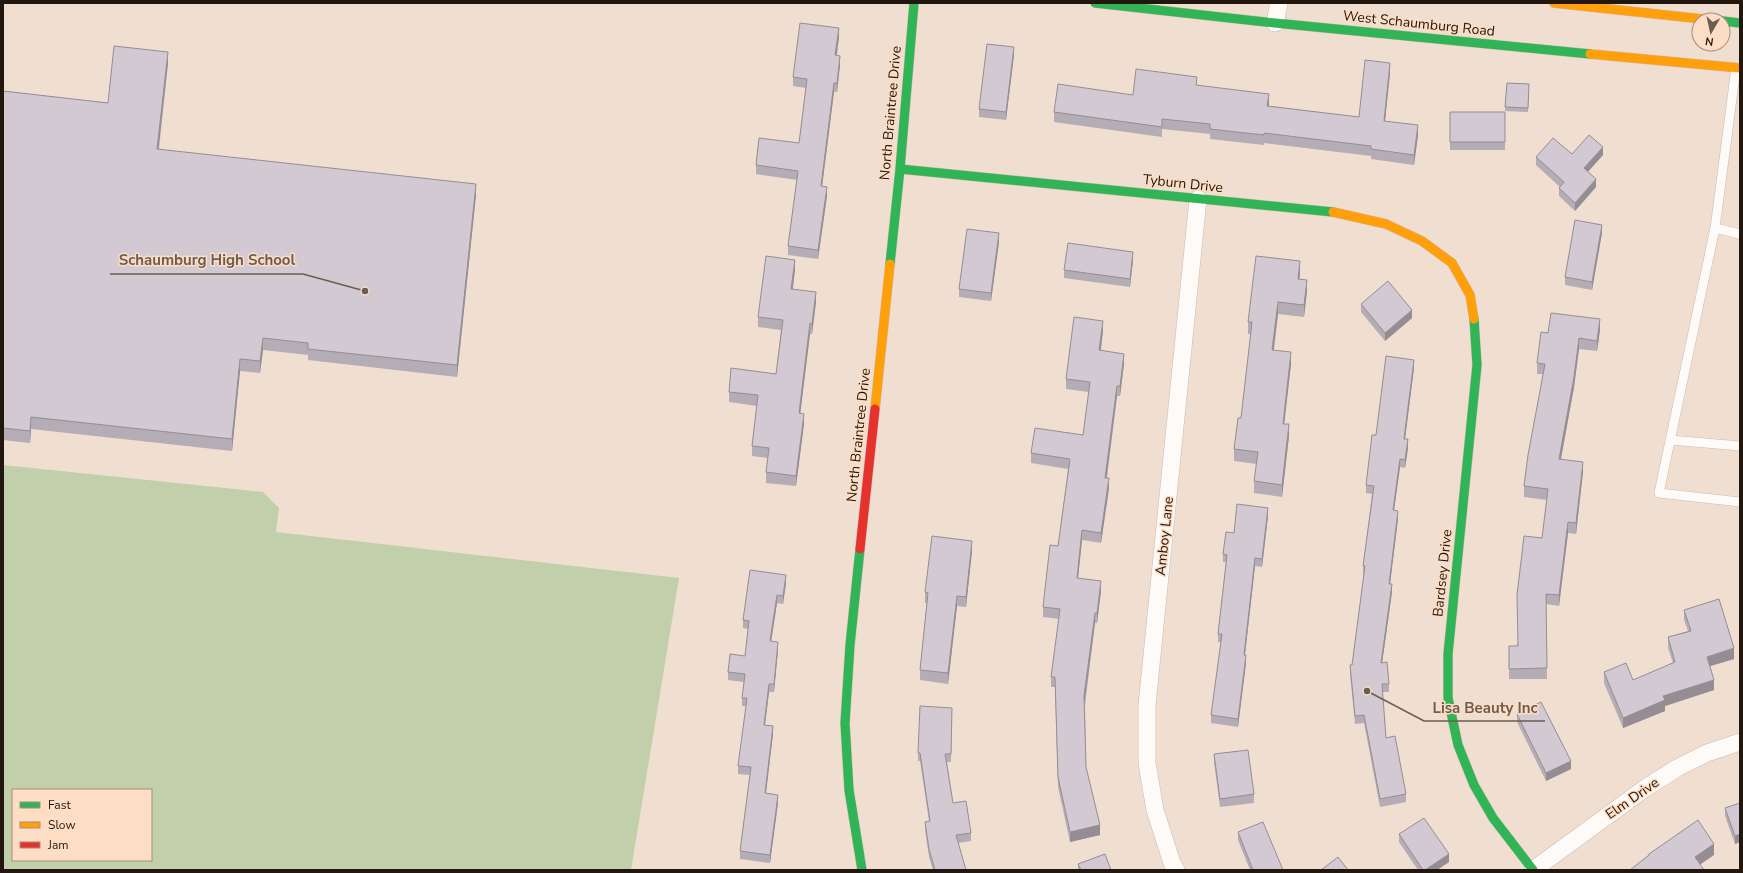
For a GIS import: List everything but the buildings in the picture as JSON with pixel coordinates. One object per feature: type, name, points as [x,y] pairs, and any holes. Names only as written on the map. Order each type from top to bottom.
[{"type":"street","name":"North Braintree Drive","points":[[862,870],[849,790],[845,723],[850,645],[900,168],[914,3]]},
{"type":"street","name":"West Schaumburg Road","points":[[1095,3],[1275,23],[1738,68]]},
{"type":"street","points":[[1275,23],[1279,3]]},
{"type":"street","points":[[1554,3],[1691,18]]},
{"type":"street","name":"Tyburn Drive","points":[[900,168],[1341,213],[1386,224],[1422,241],[1452,263]]},
{"type":"street","name":"Amboy Lane","points":[[1176,870],[1172,863],[1154,810],[1147,763],[1147,705],[1198,199]]},
{"type":"street","name":"Bardsey Drive","points":[[1452,263],[1470,295],[1476,330],[1477,365],[1448,654],[1448,698],[1458,745],[1474,785],[1493,818],[1533,870]]},
{"type":"street","name":"Elm Drive","points":[[1533,870],[1644,789],[1677,768],[1707,753],[1740,742]]},
{"type":"lane","points":[[1738,68],[1715,228],[1659,492],[1740,502]]},
{"type":"lane","points":[[1715,228],[1740,234]]},
{"type":"lane","points":[[1670,440],[1740,446]]},
{"type":"green space","points":[[3,465],[263,492],[279,508],[276,532],[679,578],[631,870],[3,870]]},
{"type":"traffic: fast","points":[[890,264],[900,169],[914,3]]},
{"type":"traffic: fast","points":[[1095,3],[1275,23],[1590,54]]},
{"type":"traffic: fast","points":[[1731,22],[1740,23]]},
{"type":"traffic: fast","points":[[900,169],[1333,212]]},
{"type":"traffic: fast","points":[[1474,319],[1477,365],[1448,654],[1448,698],[1458,745],[1474,785],[1493,818],[1533,870]]},
{"type":"traffic: fast","points":[[860,549],[850,645],[845,723],[849,790],[862,870]]},
{"type":"traffic: slow","points":[[1554,3],[1691,18]]},
{"type":"traffic: slow","points":[[1590,54],[1740,68]]},
{"type":"traffic: slow","points":[[1333,212],[1386,224],[1422,241],[1452,263],[1470,295],[1474,319]]},
{"type":"traffic: slow","points":[[875,409],[890,264]]},
{"type":"traffic: jam","points":[[860,549],[875,409]]},
{"type":"place","name":"Schaumburg High School","points":[[365,291]]},
{"type":"place","name":"Lisa Beauty Inc","points":[[1367,691]]}]
